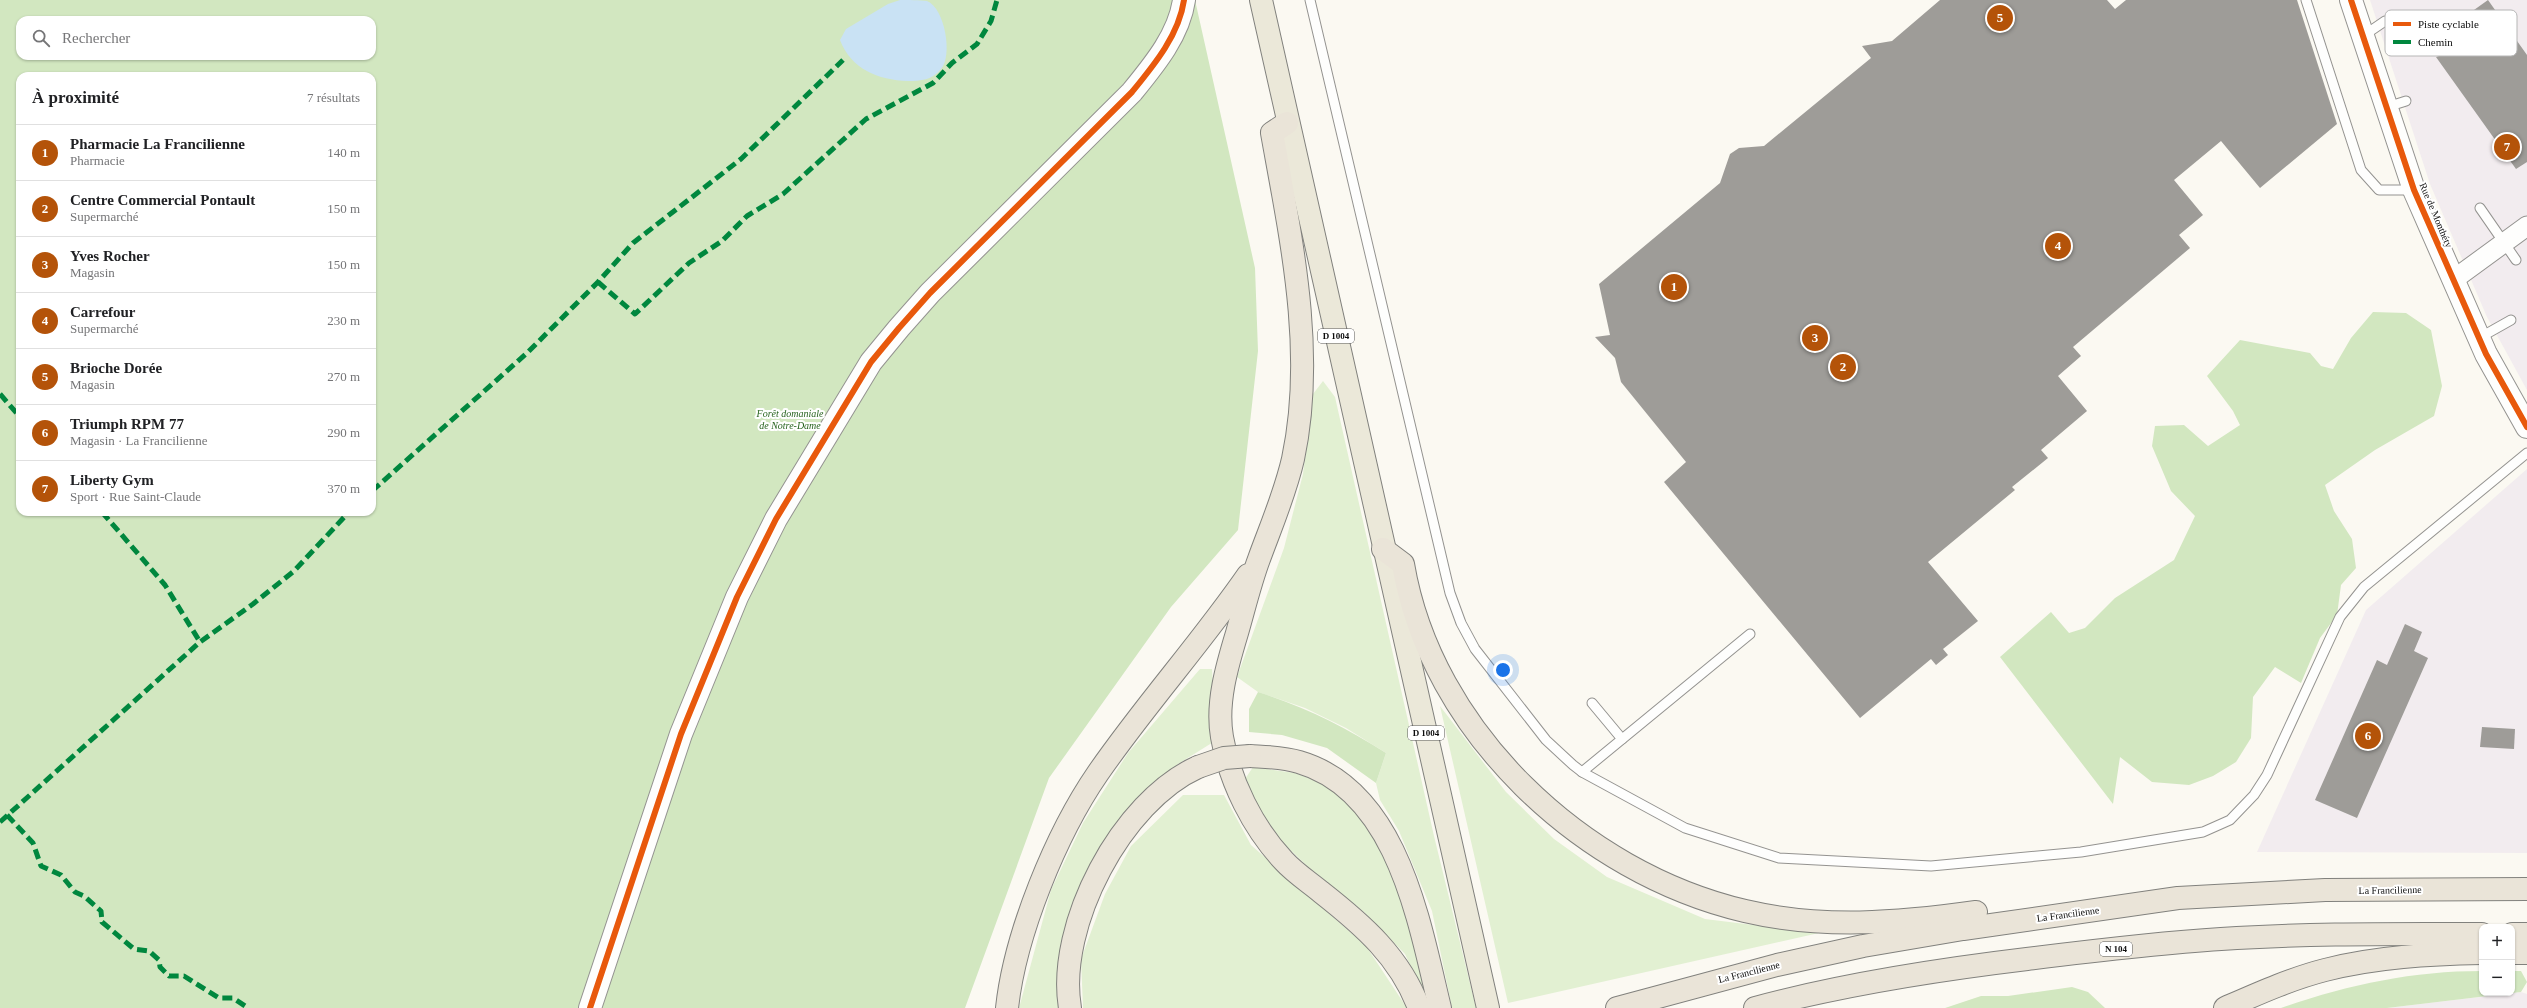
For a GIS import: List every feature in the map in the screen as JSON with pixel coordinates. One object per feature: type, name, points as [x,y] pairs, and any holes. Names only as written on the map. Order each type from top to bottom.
[{"type":"highway","points":[[1287,123],[1272,133],[1288,222],[1298,300],[1301,341],[1300,420],[1285,490],[1258,560],[1227,667],[1222,696],[1222,737],[1243,803],[1284,861],[1364,926],[1387,951],[1403,973],[1419,1008]]},
{"type":"highway","points":[[1383,549],[1403,564],[1414,611],[1435,663],[1465,718],[1487,747],[1510,773],[1558,818],[1607,852],[1650,876],[1697,896],[1744,911],[1797,919],[1852,924],[1906,922],[2011,907],[2072,913]]},
{"type":"highway","points":[[1007,1008],[1029,918],[1046,871],[1083,798],[1111,755],[1213,625],[1258,560]]},
{"type":"highway","points":[[1070,1008],[1069,977],[1073,946],[1081,914],[1100,871],[1119,840],[1159,791],[1173,780],[1198,767],[1224,758],[1250,756],[1278,757],[1300,762],[1328,775],[1344,786],[1370,812],[1392,847],[1407,887],[1440,1008]]},
{"type":"highway","name":"La Francilienne","points":[[1617,1008],[1776,965],[1863,946],[1963,928],[2072,913],[2201,897],[2325,890],[2527,889]]},
{"type":"highway","name":"N 104","points":[[1755,1008],[1873,981],[1970,966],[2086,952],[2220,939],[2360,933],[2479,934]]},
{"type":"highway","points":[[2515,934],[2527,934]]},
{"type":"highway","points":[[2225,1008],[2264,991],[2325,970],[2385,960],[2479,953]]},
{"type":"highway","points":[[2515,953],[2527,953]]},
{"type":"main road","name":"D 1004","points":[[1261,0],[1287,123],[1488,1008]]},
{"type":"street","points":[[590,1008],[681,734],[737,597],[776,520],[871,362],[930,293],[1132,92],[1153,66],[1173,33],[1182,16],[1184,0]]},
{"type":"street","name":"Rue de Monthéty","points":[[2351,0],[2363,36],[2396,104],[2414,190],[2479,338],[2527,427]]},
{"type":"street","points":[[2453,280],[2527,226]]},
{"type":"lane","points":[[1310,0],[1450,593],[1461,623],[1475,650],[1546,740],[1582,772],[1685,828],[1779,858],[1931,866],[2081,852],[2203,832],[2230,820],[2254,795],[2267,775],[2340,617],[2364,587],[2527,453]]},
{"type":"lane","points":[[2306,0],[2361,170],[2379,190],[2414,190]]},
{"type":"lane","points":[[2363,36],[2385,21]]},
{"type":"lane","points":[[2480,208],[2516,260]]},
{"type":"lane","points":[[2479,338],[2511,320]]},
{"type":"lane","points":[[1582,772],[1750,634]]},
{"type":"lane","points":[[1592,703],[1622,739]]},
{"type":"shaded area","points":[[2370,0],[2527,0],[2527,390],[2487,317],[2430,184],[2388,56],[2517,56],[2517,10],[2385,10],[2385,46]]},
{"type":"shaded area","points":[[2527,469],[2527,853],[2257,852],[2366,610]]},
{"type":"shaded area","points":[[2521,992],[2527,994],[2527,1008],[2387,1008],[2488,996],[2515,996],[2515,993]]},
{"type":"green space","name":"Forêt domaniale de Notre-Dame","points":[[0,0],[1195,0],[1255,268],[1258,351],[1238,530],[1171,607],[1049,778],[965,1008],[0,1008]]},
{"type":"green space","points":[[2373,312],[2406,313],[2431,330],[2442,386],[2434,416],[2375,450],[2325,485],[2334,511],[2352,539],[2356,568],[2341,585],[2337,615],[2320,638],[2301,683],[2275,667],[2253,697],[2251,738],[2236,762],[2213,776],[2189,785],[2152,782],[2120,757],[2113,804],[2000,657],[2051,612],[2069,633],[2085,628],[2115,598],[2174,560],[2195,516],[2171,491],[2152,446],[2155,426],[2184,425],[2208,446],[2240,425],[2233,411],[2207,376],[2240,340],[2310,353],[2321,366],[2333,369],[2351,338]]},
{"type":"green space","points":[[1323,381],[1335,397],[1434,836],[1476,1008],[1452,1008],[1432,911],[1399,831],[1380,800],[1376,783],[1386,753],[1346,728],[1305,708],[1258,692],[1237,677],[1284,548],[1303,474],[1313,394]]},
{"type":"green space","points":[[1200,669],[1212,669],[1215,741],[1178,764],[1127,810],[1102,850],[1062,1008],[1019,1008],[1051,890],[1083,823],[1128,753]]},
{"type":"green space","points":[[1258,692],[1293,704],[1324,718],[1355,734],[1386,753],[1376,783],[1327,748],[1282,735],[1249,732],[1249,709]]},
{"type":"green space","points":[[1440,706],[1506,792],[1554,839],[1607,877],[1705,919],[1819,933],[1508,1003]]},
{"type":"green space","points":[[1253,767],[1295,773],[1332,787],[1362,815],[1384,845],[1411,925],[1430,1008],[1405,954],[1364,912],[1307,866],[1279,839],[1256,809],[1245,779]]},
{"type":"green space","points":[[1183,795],[1224,795],[1251,845],[1366,946],[1407,1008],[1083,1008],[1081,959],[1105,894],[1131,846]]},
{"type":"green space","points":[[2479,971],[2479,996],[2488,996],[2387,1008],[2281,1008],[2355,986],[2405,977]]},
{"type":"green space","points":[[2515,971],[2521,971],[2527,982],[2521,992],[2515,993]]},
{"type":"green space","points":[[2072,987],[2088,992],[2105,1008],[1945,1008],[1981,996],[2008,996]]},
{"type":"water","points":[[900,0],[927,1],[933,5],[943,22],[947,44],[945,63],[938,73],[930,78],[908,81],[876,75],[858,65],[845,50],[840,40],[846,29],[888,4]]},
{"type":"building","points":[[1940,0],[2107,0],[2115,9],[2126,0],[2297,0],[2337,124],[2260,188],[2221,141],[2174,180],[2203,215],[2179,235],[2190,248],[2073,347],[2081,356],[2058,376],[2087,411],[2041,450],[2048,458],[2012,487],[2015,490],[1928,562],[1978,621],[1943,649],[1948,655],[1936,665],[1931,659],[1860,718],[1664,482],[1686,462],[1621,382],[1615,358],[1595,337],[1610,335],[1599,284],[1720,183],[1730,154],[1739,148],[1764,146],[1871,58],[1862,46],[1892,41]]},
{"type":"building","points":[[2488,0],[2495,10],[2474,10]]},
{"type":"building","points":[[2517,41],[2527,55],[2527,162],[2516,169],[2436,57],[2517,56]]},
{"type":"building","points":[[2405,624],[2422,632],[2414,651],[2428,658],[2357,818],[2315,800],[2377,660],[2387,665]]},
{"type":"building","points":[[2482,727],[2515,729],[2514,749],[2480,747]]},
{"type":"marked path","points":[[598,282],[635,314],[689,263],[722,241],[747,216],[783,194],[866,119],[933,83],[952,63],[977,44],[991,21],[997,0]]},
{"type":"marked path","points":[[376,487],[527,353],[598,282],[633,243],[741,159],[843,60]]},
{"type":"marked path","points":[[0,394],[16,412]]},
{"type":"marked path","points":[[105,516],[165,585],[200,642]]},
{"type":"marked path","points":[[0,822],[200,642],[253,604],[294,571],[345,516]]},
{"type":"marked path","points":[[7,815],[33,843],[41,866],[61,875],[75,892],[84,896],[101,911],[102,922],[134,949],[149,951],[159,960],[160,967],[169,976],[184,976],[219,998],[233,998],[248,1008]]},
{"type":"cycle path","points":[[590,1008],[681,734],[737,597],[776,519],[871,362],[930,293],[1132,92],[1157,60],[1171,37],[1177,25],[1184,0]]},
{"type":"cycle path","points":[[2351,0],[2414,190],[2486,354],[2527,427]]},
{"type":"place","name":"Brioche Dorée","points":[[2000,18]]},
{"type":"place","name":"Liberty Gym","points":[[2507,147]]},
{"type":"place","name":"Carrefour","points":[[2058,246]]},
{"type":"place","name":"Pharmacie La Francilienne","points":[[1674,287]]},
{"type":"place","name":"Yves Rocher","points":[[1815,338]]},
{"type":"place","name":"Centre Commercial Pontault","points":[[1843,367]]},
{"type":"place","name":"Triumph RPM 77","points":[[2368,736]]}]
